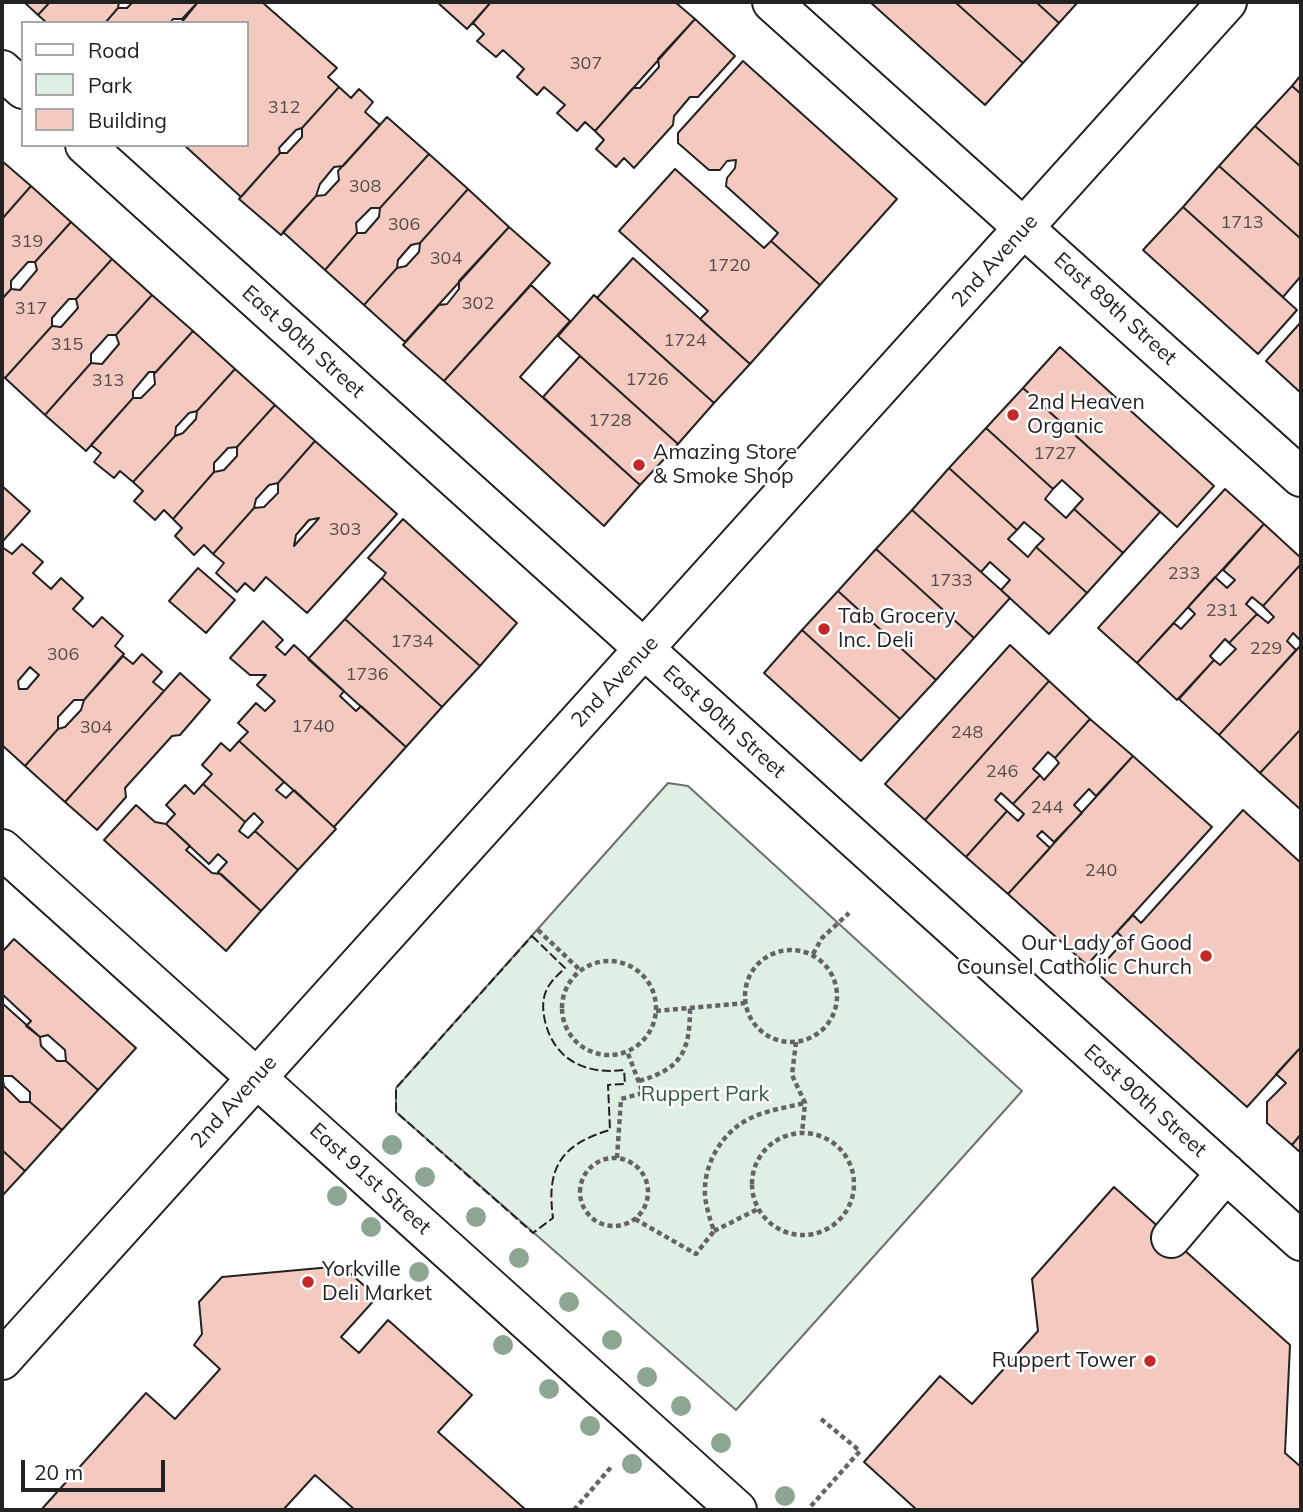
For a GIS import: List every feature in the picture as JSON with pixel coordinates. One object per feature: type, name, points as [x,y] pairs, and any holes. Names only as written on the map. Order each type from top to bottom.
[{"type":"street","name":"East 89th Street","points":[[772,2],[1301,477]]},
{"type":"street","name":"2nd Avenue","points":[[2,1360],[1227,2]]},
{"type":"street","points":[[2,70],[21,87]]},
{"type":"street","name":"East 90th Street","points":[[87,147],[1301,1241]]},
{"type":"street","name":"East 91st Street","points":[[2,849],[737,1510]]},
{"type":"street","points":[[1171,1238],[1226,1173]]},
{"type":"path","points":[[813,954],[822,938],[849,913]]},
{"type":"path","points":[[538,930],[580,971]]},
{"type":"path","points":[[785,949],[813,954],[833,975],[837,1005],[832,1018],[822,1030],[810,1038],[796,1042],[769,1036],[758,1028],[749,1016],[745,1003],[745,988],[750,975],[758,963],[770,954],[785,949]]},
{"type":"path","points":[[608,961],[624,964],[648,981],[656,1011],[648,1035],[639,1044],[613,1055],[598,1054],[584,1048],[573,1038],[565,1025],[563,995],[569,982],[580,971],[608,961]]},
{"type":"path","points":[[656,1011],[745,1003]]},
{"type":"path","points":[[639,1081],[661,1075],[676,1064],[690,1029],[690,1008]]},
{"type":"path","points":[[796,1042],[792,1075],[805,1103],[802,1133]]},
{"type":"path","points":[[617,1158],[621,1099],[643,1093],[627,1051]]},
{"type":"path","points":[[714,1231],[704,1192],[708,1171],[723,1138],[752,1117],[805,1103]]},
{"type":"path","points":[[802,1133],[818,1135],[833,1142],[844,1155],[851,1169],[854,1185],[851,1202],[830,1227],[815,1233],[782,1231],[768,1222],[758,1209],[752,1192],[752,1175],[758,1158],[769,1144],[785,1136],[802,1133]]},
{"type":"path","points":[[617,1158],[638,1167],[645,1177],[648,1200],[635,1219],[614,1226],[593,1219],[582,1201],[580,1190],[588,1170],[606,1159],[617,1158]]},
{"type":"path","points":[[635,1219],[696,1254],[714,1231],[758,1209]]},
{"type":"path","points":[[811,1506],[860,1451],[821,1419]]},
{"type":"path","points":[[574,1510],[612,1466]]},
{"type":"green space","name":"Ruppert Park","points":[[668,783],[688,786],[1022,1091],[736,1410],[396,1112],[396,1088]]},
{"type":"building","points":[[24,2],[50,2],[38,15]]},
{"type":"building","points":[[50,2],[119,2],[118,8],[107,21],[45,21],[38,15]]},
{"type":"building","points":[[133,2],[198,2],[182,19],[107,21],[118,8],[127,8]]},
{"type":"building","points":[[198,2],[262,2],[337,68],[328,77],[339,87],[302,128],[296,130],[279,148],[280,153],[241,197],[186,147],[248,147],[248,21],[183,21]]},
{"type":"building","points":[[437,2],[491,2],[467,29]]},
{"type":"building","points":[[491,2],[675,2],[695,19],[595,131],[585,122],[577,131],[557,113],[565,105],[544,87],[537,95],[517,77],[524,69],[503,50],[496,57],[477,41],[484,34],[473,23]]},
{"type":"building","points":[[870,2],[955,2],[1023,63],[985,105]]},
{"type":"building","points":[[955,2],[1036,2],[1059,23],[1023,63]]},
{"type":"building","points":[[1036,2],[1078,2],[1059,23]]},
{"type":"building","points":[[695,19],[735,56],[698,97],[690,97],[674,116],[673,125],[634,168],[624,158],[616,167],[596,149],[604,140],[595,131],[633,88],[640,88],[659,67],[658,59]]},
{"type":"building","points":[[743,61],[897,199],[820,285],[771,241],[778,233],[726,186],[736,160],[727,161],[720,170],[709,170],[678,143],[678,133]]},
{"type":"building","points":[[1301,75],[1301,94],[1292,86]]},
{"type":"building","points":[[1292,86],[1301,94],[1301,167],[1255,126]]},
{"type":"building","points":[[339,87],[351,98],[359,89],[373,102],[365,112],[380,125],[343,166],[334,167],[320,184],[316,196],[281,235],[239,199],[280,153],[287,153],[302,137],[302,128]]},
{"type":"building","points":[[387,117],[429,154],[380,208],[371,208],[356,223],[357,233],[325,270],[283,232],[316,196],[325,195],[339,180],[338,171]]},
{"type":"building","points":[[1255,126],[1301,167],[1301,239],[1219,166]]},
{"type":"building","points":[[429,154],[468,189],[420,243],[411,245],[398,260],[397,268],[364,305],[325,270],[357,233],[365,233],[379,217],[380,208]]},
{"type":"building","points":[[2,161],[31,186],[2,219]]},
{"type":"building","points":[[1219,166],[1301,239],[1301,276],[1283,297],[1183,207]]},
{"type":"building","points":[[675,169],[764,248],[771,241],[820,285],[750,364],[700,319],[708,311],[619,231]]},
{"type":"building","points":[[31,186],[71,222],[35,262],[28,262],[11,281],[11,289],[2,299],[2,219]]},
{"type":"building","points":[[468,189],[509,227],[405,342],[364,305],[397,268],[406,266],[419,252],[420,243]]},
{"type":"building","points":[[1183,207],[1297,310],[1258,354],[1143,250]]},
{"type":"building","points":[[71,222],[112,259],[76,299],[69,299],[52,318],[52,326],[5,378],[2,376],[2,299],[11,289],[20,290],[37,270],[35,262]]},
{"type":"building","points":[[509,227],[550,263],[444,381],[403,345],[439,305],[447,304],[459,289],[459,281]]},
{"type":"building","points":[[633,258],[750,364],[714,403],[597,298]]},
{"type":"building","points":[[112,259],[152,295],[116,335],[108,335],[91,354],[91,363],[45,415],[5,378],[52,326],[61,327],[78,308],[76,299]]},
{"type":"building","points":[[531,285],[570,321],[520,377],[640,485],[604,526],[444,381]]},
{"type":"building","points":[[152,295],[193,331],[156,372],[149,372],[133,391],[133,398],[86,451],[45,415],[91,363],[102,364],[119,344],[116,335]]},
{"type":"building","points":[[594,295],[714,403],[678,444],[558,336]]},
{"type":"building","points":[[1301,322],[1301,393],[1266,361]]},
{"type":"building","points":[[193,331],[235,369],[197,411],[189,413],[176,427],[175,436],[133,482],[120,471],[114,478],[94,462],[101,453],[91,445],[133,398],[141,398],[155,384],[154,374]]},
{"type":"building","points":[[1060,347],[1214,486],[1177,527],[1023,388]]},
{"type":"building","points":[[580,356],[678,444],[640,485],[543,397]]},
{"type":"building","points":[[235,369],[275,405],[237,447],[228,448],[214,463],[214,472],[173,519],[164,510],[155,520],[134,501],[143,491],[133,482],[175,436],[183,433],[196,419],[197,411]]},
{"type":"building","points":[[1023,388],[1160,512],[1123,553],[1074,509],[1083,499],[1062,480],[1053,489],[986,428]]},
{"type":"building","points":[[275,405],[315,441],[278,483],[269,485],[256,499],[254,508],[213,554],[204,545],[194,555],[175,536],[182,528],[173,519],[214,472],[224,470],[237,456],[237,447]]},
{"type":"building","points":[[986,428],[1053,489],[1045,499],[1066,518],[1074,509],[1123,553],[1087,593],[1036,547],[1044,539],[1024,522],[1017,530],[949,468]]},
{"type":"building","points":[[315,441],[397,514],[307,613],[266,577],[254,591],[245,583],[237,592],[216,573],[224,563],[213,554],[254,508],[264,507],[278,493],[278,483]],"holes":[[[319,518],[294,546],[296,535],[309,520]]]},
{"type":"building","points":[[949,468],[1017,530],[1008,539],[1028,557],[1036,547],[1087,593],[1049,634],[1001,590],[1010,580],[990,562],[981,572],[912,510]]},
{"type":"building","points":[[2,486],[30,511],[2,542]]},
{"type":"building","points":[[1225,489],[1264,524],[1137,663],[1098,628]]},
{"type":"building","points":[[912,510],[1010,598],[974,638],[876,549]]},
{"type":"building","points":[[403,519],[517,623],[480,666],[382,578],[386,573],[368,558]]},
{"type":"building","points":[[1264,524],[1301,558],[1301,564],[1263,606],[1252,597],[1246,604],[1257,614],[1229,643],[1225,639],[1210,656],[1214,660],[1177,700],[1137,663],[1174,623],[1181,629],[1195,614],[1188,607],[1215,577],[1227,588],[1235,580],[1223,570]]},
{"type":"building","points":[[22,544],[43,562],[33,573],[51,589],[61,578],[83,598],[73,609],[93,627],[102,617],[123,636],[115,646],[124,654],[84,700],[74,700],[58,717],[58,729],[25,766],[2,745],[2,547],[12,554]],"holes":[[[30,667],[39,675],[27,689],[19,689],[18,681]]]},
{"type":"building","points":[[876,549],[974,638],[936,680],[838,591]]},
{"type":"building","points":[[1301,564],[1301,641],[1293,633],[1287,641],[1296,650],[1219,735],[1179,699],[1214,660],[1220,665],[1236,649],[1229,643],[1257,614],[1268,623],[1274,617],[1263,606]]},
{"type":"building","points":[[198,568],[235,600],[206,633],[169,601]]},
{"type":"building","points":[[382,578],[480,666],[442,707],[345,619]]},
{"type":"building","points":[[838,591],[936,680],[900,719],[802,630]]},
{"type":"building","points":[[345,619],[442,707],[406,747],[308,659]]},
{"type":"building","points":[[263,621],[283,640],[276,647],[285,655],[294,645],[344,691],[340,696],[356,711],[361,706],[406,747],[334,827],[239,741],[248,732],[238,723],[256,703],[265,711],[275,701],[257,685],[266,675],[250,675],[230,658]]},
{"type":"building","points":[[802,630],[900,719],[861,761],[764,673]]},
{"type":"building","points":[[1010,645],[1049,681],[925,820],[885,784]]},
{"type":"building","points":[[1301,645],[1301,729],[1260,773],[1219,735]]},
{"type":"building","points":[[142,654],[162,672],[153,682],[164,691],[65,802],[25,766],[58,729],[65,727],[81,710],[84,700],[123,656],[133,664]]},
{"type":"building","points":[[180,673],[210,700],[180,735],[172,736],[125,788],[126,797],[97,830],[65,802]]},
{"type":"building","points":[[1049,681],[1090,719],[1055,758],[1048,752],[1033,769],[1040,775],[1013,804],[1001,793],[995,800],[1007,811],[966,857],[925,820]]},
{"type":"building","points":[[1090,719],[1133,756],[1096,796],[1089,789],[1074,805],[1082,813],[1054,842],[1042,831],[1037,836],[1050,848],[1008,894],[966,857],[1007,811],[1018,821],[1024,814],[1013,804],[1040,775],[1044,780],[1059,763],[1055,758]]},
{"type":"building","points":[[1301,729],[1301,808],[1300,809],[1260,773]]},
{"type":"building","points":[[239,741],[284,782],[276,790],[286,798],[294,790],[336,829],[298,870],[255,831],[263,822],[254,813],[245,822],[203,784],[212,774],[202,765],[221,743],[230,751]]},
{"type":"building","points":[[1133,756],[1212,827],[1087,965],[1008,894]]},
{"type":"building","points":[[203,784],[245,822],[239,831],[248,838],[255,831],[298,870],[261,911],[218,872],[227,862],[218,854],[209,864],[166,824],[175,814],[166,805],[185,785],[194,794]]},
{"type":"building","points":[[136,805],[155,822],[166,824],[190,846],[186,850],[212,873],[221,874],[261,911],[226,951],[104,840]]},
{"type":"building","name":"Our Lady of Good Counsel Catholic Church","points":[[1243,810],[1301,863],[1301,1047],[1247,1107],[1096,972],[1125,940],[1117,932],[1133,915],[1141,923]]},
{"type":"building","points":[[14,939],[136,1048],[98,1090],[66,1061],[65,1050],[48,1035],[40,1037],[26,1026],[31,1021],[2,994],[2,952]]},
{"type":"building","points":[[2,1003],[40,1037],[41,1046],[57,1061],[66,1061],[98,1090],[62,1130],[30,1102],[30,1092],[12,1076],[2,1076]]},
{"type":"building","points":[[1301,1047],[1301,1134],[1292,1145],[1267,1123],[1267,1102],[1286,1083],[1276,1074]]},
{"type":"building","points":[[2,1076],[4,1086],[20,1102],[30,1102],[62,1130],[25,1171],[2,1150]]},
{"type":"building","points":[[1301,1134],[1301,1153],[1292,1145]]},
{"type":"building","points":[[2,1150],[25,1171],[2,1196]]},
{"type":"building","name":"Ruppert Tower","points":[[1114,1187],[1290,1345],[1285,1453],[1301,1467],[1301,1510],[917,1510],[864,1462],[940,1376],[972,1404],[1038,1331],[1032,1279]]},
{"type":"building","points":[[342,1266],[377,1297],[341,1337],[359,1353],[388,1320],[472,1395],[438,1432],[526,1510],[355,1510],[315,1475],[283,1510],[41,1510],[146,1393],[175,1419],[220,1369],[194,1345],[202,1334],[199,1302],[222,1277]]},
{"type":"fence","points":[[532,936],[565,968],[545,993],[543,1011],[549,1035],[564,1055],[574,1062],[597,1070],[624,1070],[625,1084],[608,1085],[610,1130],[579,1143],[560,1160],[552,1185],[553,1218],[533,1233],[396,1112],[396,1088],[532,936]]},
{"type":"place","name":"2nd Heaven Organic","points":[[1013,415]]},
{"type":"place","name":"Amazing Store & Smoke Shop","points":[[639,465]]},
{"type":"place","name":"Tab Grocery Inc. Deli","points":[[824,629]]},
{"type":"place","name":"Our Lady of Good Counsel Catholic Church","points":[[1206,956]]},
{"type":"place","name":"Yorkville Deli Market","points":[[308,1282]]},
{"type":"place","name":"Ruppert Tower","points":[[1150,1361]]}]
